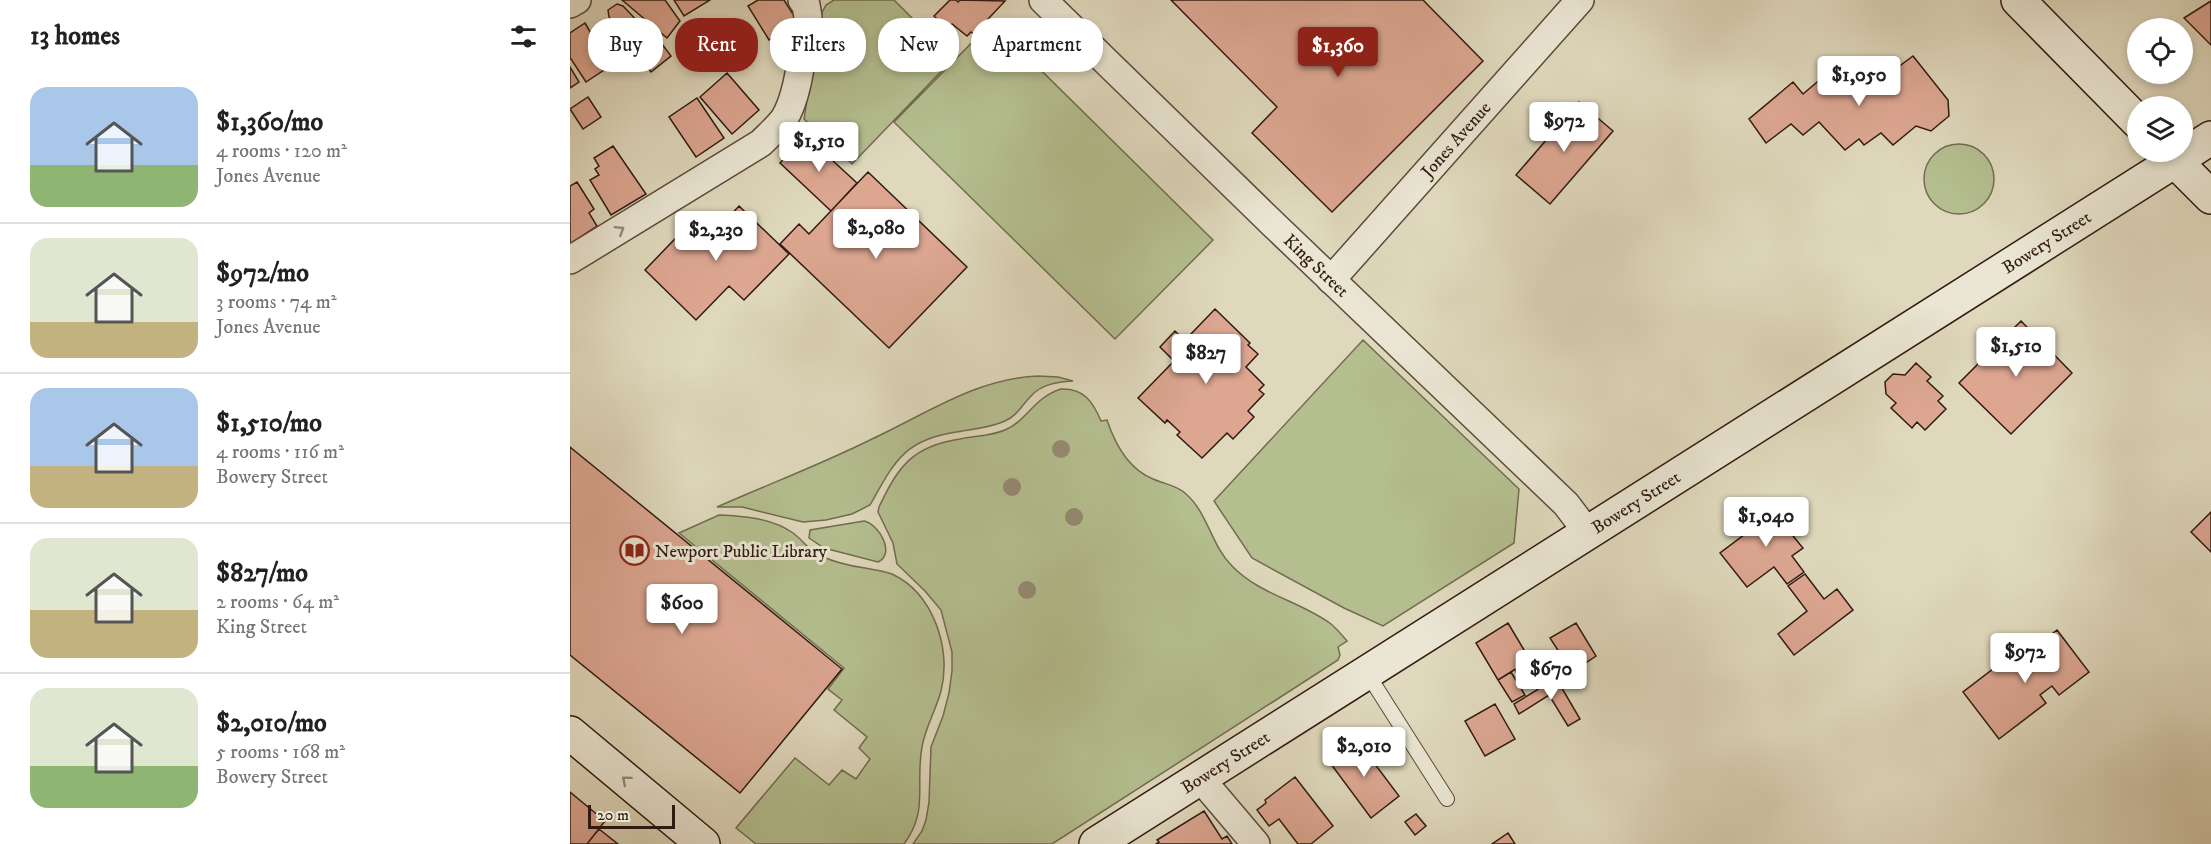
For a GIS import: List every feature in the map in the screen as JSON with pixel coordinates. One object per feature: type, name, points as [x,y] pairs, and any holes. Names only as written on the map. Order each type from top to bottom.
[{"type":"street","points":[[570,4],[577,0]]},
{"type":"street","name":"King Street","points":[[1043,0],[1566,504],[1588,533]]},
{"type":"street","name":"Jones Avenue","points":[[1331,280],[1580,0]]},
{"type":"street","points":[[2018,0],[2127,112]]},
{"type":"street","points":[[570,260],[761,143],[775,130],[793,100],[805,9]]},
{"type":"street","name":"Bowery Street","points":[[2193,147],[2211,138]]},
{"type":"street","name":"Bowery Street","points":[[1096,844],[1588,533],[2163,162]]},
{"type":"street","points":[[2176,162],[2211,197]]},
{"type":"street","points":[[570,733],[690,840]]},
{"type":"street","points":[[1200,778],[1256,844]]},
{"type":"lane","points":[[1366,673],[1447,799]]},
{"type":"green space","points":[[834,0],[894,0],[912,18],[878,18],[878,72],[940,72],[852,164],[804,119],[811,72],[866,72],[866,18],[820,18],[826,5]]},
{"type":"green space","points":[[971,43],[971,72],[1043,72],[1213,240],[1115,339],[894,122],[943,72],[959,72],[959,56]]},
{"type":"green space","points":[[1966,144],[1979,150],[1988,159],[1992,165],[1994,179],[1992,193],[1984,204],[1973,212],[1952,214],[1934,204],[1926,193],[1924,172],[1934,154],[1945,146]]},
{"type":"green space","points":[[1363,340],[1519,489],[1514,543],[1383,626],[1344,608],[1252,558],[1214,501]]},
{"type":"green space","points":[[1058,377],[1073,381],[1045,386],[1005,421],[987,427],[938,436],[912,448],[894,466],[870,505],[852,514],[803,522],[742,507],[717,507],[834,457],[973,390],[1016,378]]},
{"type":"green space","points":[[1061,389],[1076,391],[1091,402],[1101,421],[1107,420],[1118,447],[1136,469],[1186,494],[1200,510],[1225,558],[1243,576],[1267,591],[1319,616],[1333,626],[1347,641],[1338,647],[1340,655],[1338,660],[1052,844],[913,844],[926,820],[931,747],[949,693],[952,652],[941,610],[897,564],[893,543],[878,512],[879,507],[900,470],[918,453],[944,442],[1005,430],[1020,421],[1037,403]]},
{"type":"green space","points":[[719,515],[748,517],[776,524],[793,533],[821,556],[843,564],[892,574],[918,594],[928,608],[941,641],[944,675],[941,691],[922,747],[919,809],[912,832],[904,844],[756,844],[736,828],[795,758],[829,785],[842,770],[856,779],[870,759],[859,748],[867,737],[834,710],[842,700],[828,689],[844,668],[679,533]]},
{"type":"green space","points":[[864,521],[870,523],[880,533],[883,540],[886,553],[878,562],[824,548],[809,538],[810,530]]},
{"type":"building","points":[[622,0],[665,0],[678,18],[675,18],[675,28],[667,38],[663,35],[663,18],[643,18]]},
{"type":"building","points":[[674,0],[710,0],[684,16]]},
{"type":"building","points":[[758,0],[784,0],[795,18],[770,18],[769,40],[758,22],[758,18],[755,18],[748,6]]},
{"type":"building","points":[[950,0],[958,2],[960,0],[1005,1],[989,18],[971,18],[971,32],[967,36],[959,30],[959,18],[936,18],[934,16]]},
{"type":"building","points":[[1171,0],[1423,0],[1483,61],[1332,212],[1252,133],[1277,107]]},
{"type":"building","points":[[2211,1],[2211,45],[2193,27],[2193,18],[2184,18]]},
{"type":"building","points":[[617,4],[623,6],[634,18],[610,18],[608,10]]},
{"type":"building","points":[[585,23],[588,28],[588,72],[601,72],[586,82],[570,59],[570,33]]},
{"type":"building","points":[[663,45],[671,56],[663,62]]},
{"type":"building","points":[[1913,56],[1948,100],[1949,116],[1931,131],[1916,126],[1893,145],[1881,133],[1864,145],[1859,139],[1845,150],[1819,122],[1803,135],[1791,124],[1766,143],[1749,119],[1793,82],[1803,94],[1829,72],[1838,83],[1846,76],[1851,82],[1863,72],[1874,85]]},
{"type":"building","points":[[570,67],[579,82],[570,88]]},
{"type":"building","points":[[727,73],[759,110],[732,134],[700,97]]},
{"type":"building","points":[[588,97],[601,117],[583,129],[570,109]]},
{"type":"building","points":[[697,98],[724,138],[696,157],[669,117]]},
{"type":"building","points":[[1579,102],[1613,131],[1550,204],[1516,175]]},
{"type":"building","points":[[806,136],[857,183],[831,211],[780,163]]},
{"type":"building","points":[[613,146],[646,194],[611,215],[590,180],[599,175],[595,169],[599,166],[594,158]]},
{"type":"building","points":[[868,172],[967,267],[889,348],[780,244],[799,224],[809,234]]},
{"type":"building","points":[[577,182],[594,209],[589,213],[597,226],[570,244],[570,186]]},
{"type":"building","points":[[739,206],[789,254],[744,300],[729,286],[696,320],[645,270],[695,218],[712,235]]},
{"type":"building","points":[[1215,309],[1250,343],[1248,345],[1258,354],[1246,367],[1264,385],[1259,390],[1264,394],[1248,411],[1254,417],[1233,439],[1227,433],[1202,458],[1177,435],[1180,432],[1167,420],[1165,423],[1138,398],[1174,361],[1160,347],[1175,331],[1189,345],[1196,338],[1191,334]]},
{"type":"building","points":[[2021,321],[2072,373],[2011,434],[1959,383]]},
{"type":"building","points":[[1916,363],[1931,377],[1927,381],[1943,396],[1938,401],[1946,409],[1925,430],[1917,422],[1912,428],[1891,408],[1896,403],[1886,394],[1885,382],[1893,374],[1905,375]]},
{"type":"building","name":"Newport Public Library","points":[[570,447],[842,669],[740,793],[570,655]]},
{"type":"building","points":[[1786,506],[1799,523],[1789,531],[1803,548],[1792,556],[1804,572],[1787,584],[1774,567],[1747,587],[1720,553],[1749,531],[1742,521],[1756,510],[1765,522]]},
{"type":"building","points":[[2211,512],[2211,552],[2191,532]]},
{"type":"building","points":[[1805,574],[1824,599],[1837,589],[1853,610],[1794,655],[1778,634],[1807,611],[1788,586]]},
{"type":"building","points":[[1508,623],[1530,660],[1498,680],[1476,643]]},
{"type":"building","points":[[1576,623],[1596,656],[1572,672],[1550,638]]},
{"type":"building","points":[[2057,630],[2089,672],[2059,695],[2052,686],[2040,695],[2046,703],[1999,739],[1963,692],[2010,656],[2020,668],[2032,659],[2027,653]]},
{"type":"building","points":[[1529,661],[1534,670],[1520,679],[1515,670]]},
{"type":"building","points":[[1511,672],[1525,695],[1512,702],[1498,680]]},
{"type":"building","points":[[1556,678],[1580,719],[1568,726],[1549,695],[1519,714],[1514,704]]},
{"type":"building","points":[[1495,704],[1515,739],[1485,756],[1465,721]]},
{"type":"building","points":[[1356,739],[1399,796],[1371,818],[1328,760]]},
{"type":"building","points":[[1295,777],[1333,826],[1311,844],[1298,844],[1279,819],[1269,826],[1257,810],[1266,803],[1265,800]]},
{"type":"building","points":[[570,792],[605,821],[587,844],[570,844]]},
{"type":"building","points":[[1204,811],[1222,839],[1227,836],[1232,844],[1156,844],[1159,842],[1157,840]]},
{"type":"building","points":[[1416,814],[1426,826],[1415,835],[1405,822]]},
{"type":"building","points":[[599,829],[618,844],[587,844]]},
{"type":"building","points":[[1508,833],[1515,844],[1492,844]]},
{"type":"place","name":"Newport Public Library","points":[[634,551]]}]
